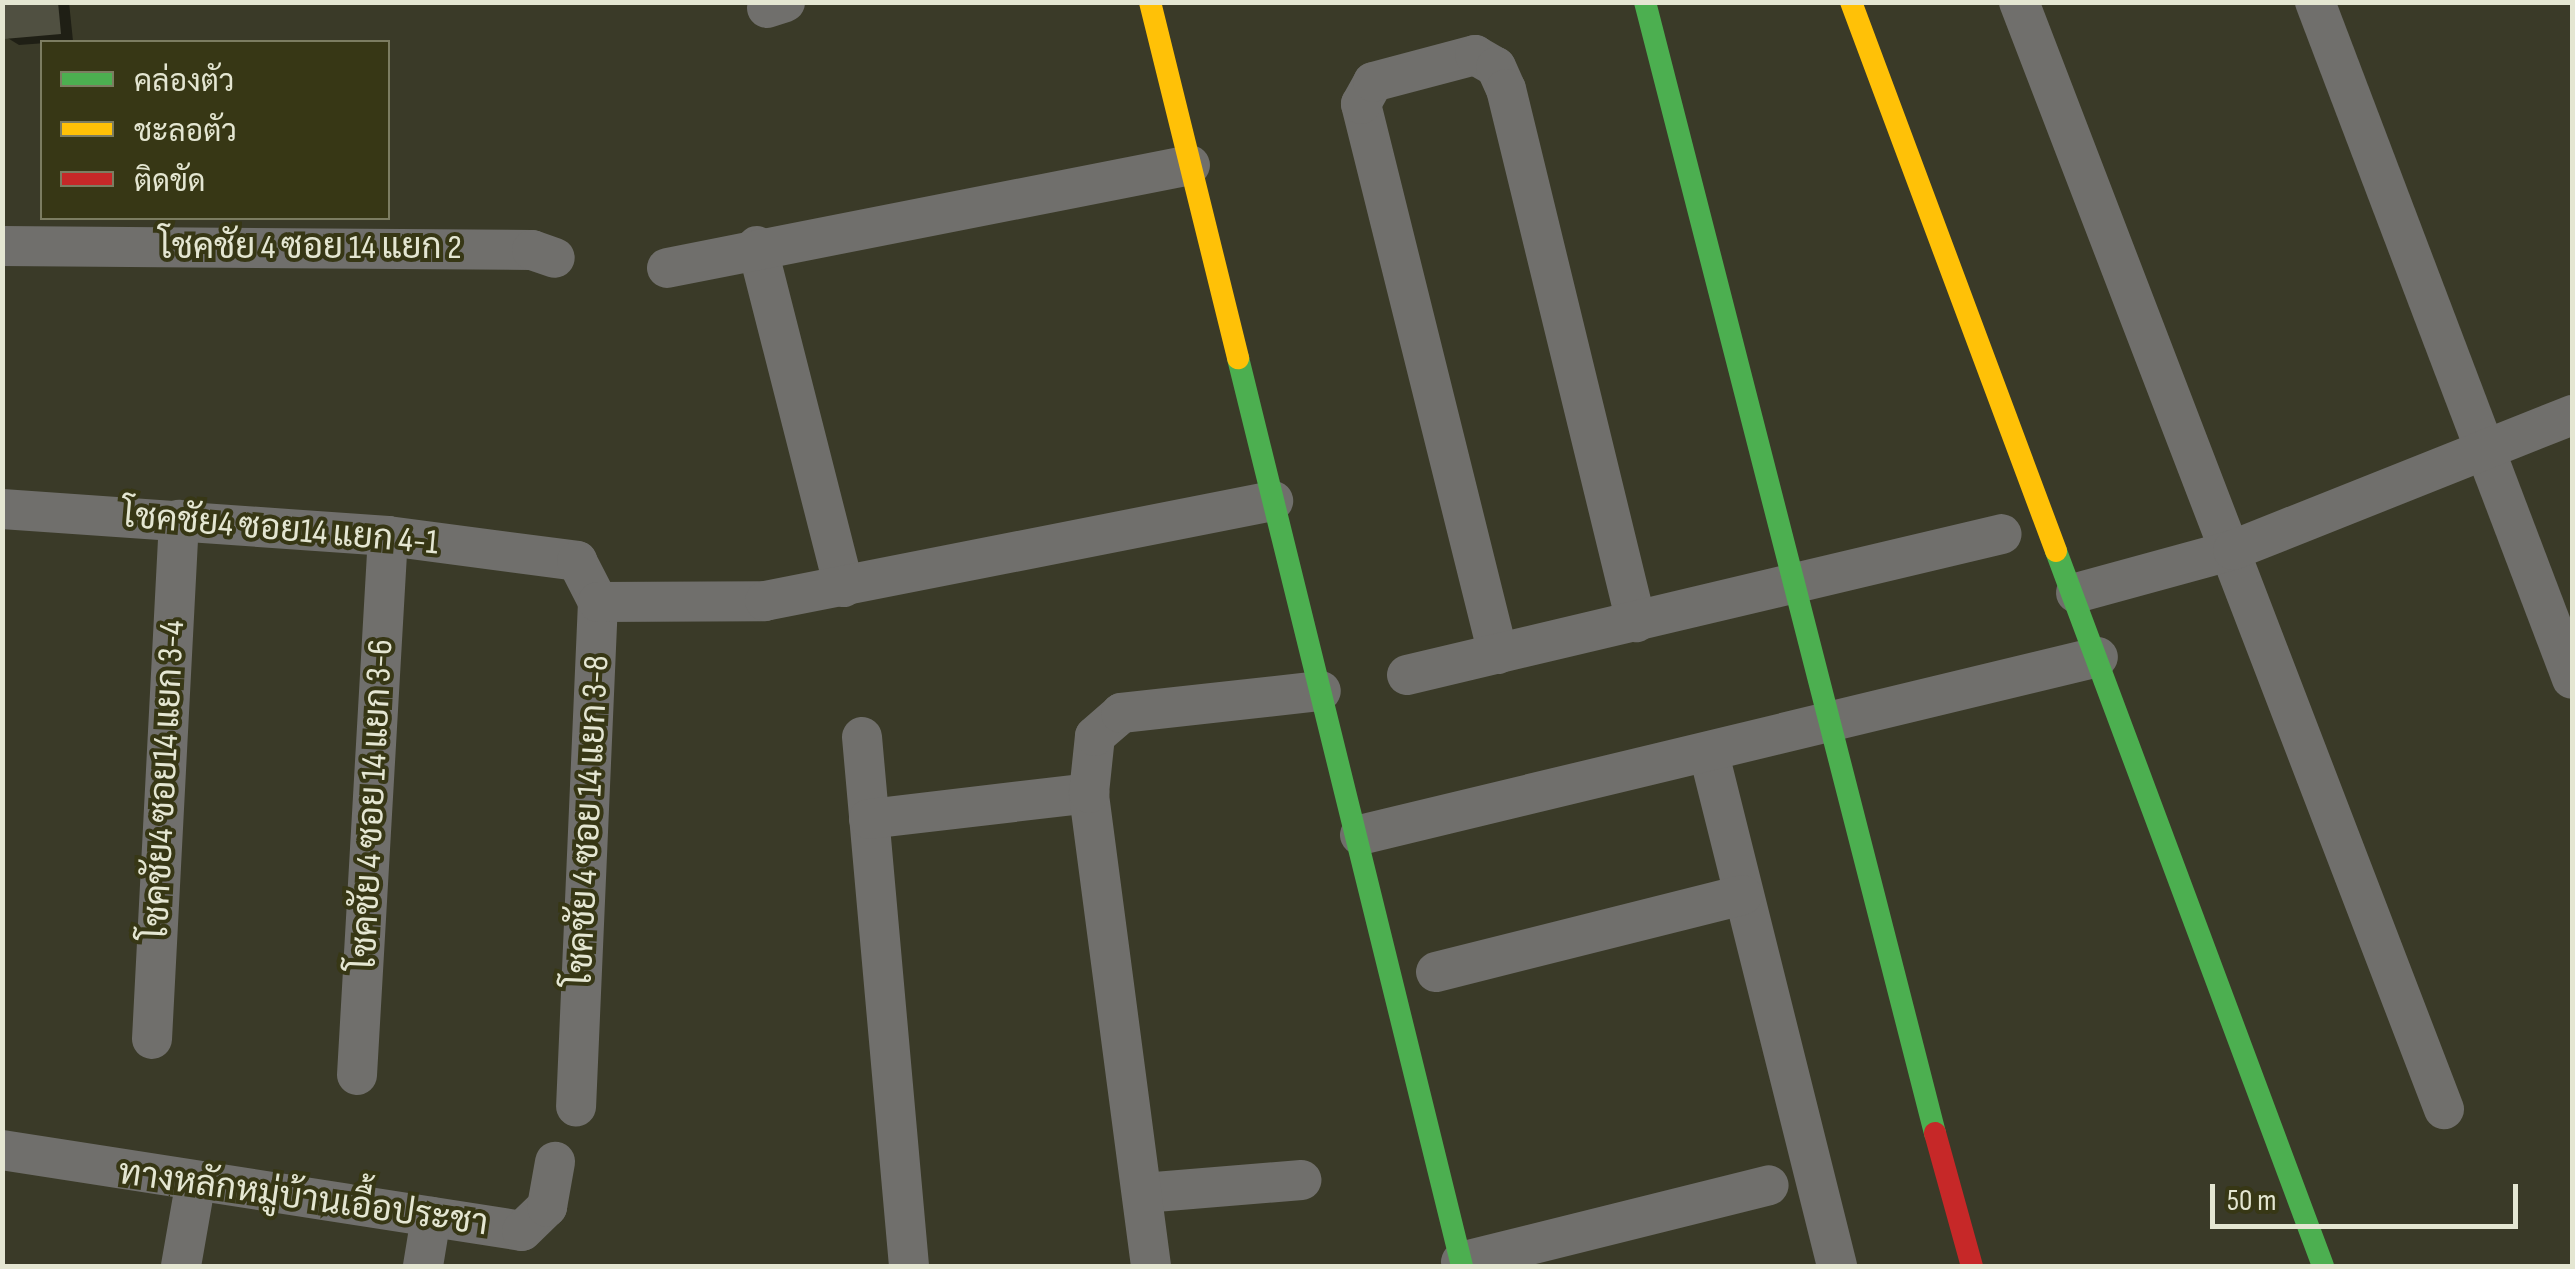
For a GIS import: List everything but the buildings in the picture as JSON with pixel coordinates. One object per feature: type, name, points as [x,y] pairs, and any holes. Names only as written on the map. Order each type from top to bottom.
[{"type":"street","points":[[1150,2],[1360,835],[1461,1264],[1768,1185]]},
{"type":"street","points":[[1645,2],[1823,722],[1972,1266]]},
{"type":"street","points":[[1851,2],[2076,593],[2323,1266]]},
{"type":"street","points":[[2020,2],[2444,1108]]},
{"type":"street","points":[[2315,2],[2572,679]]},
{"type":"street","points":[[1498,654],[1360,104],[1373,82],[1475,55],[1496,67],[1506,89],[1636,622]]},
{"type":"street","points":[[667,268],[757,246],[1190,165]]},
{"type":"street","name":"โชคชัย 4 ซอย 14 แยก 2","points":[[2,246],[532,250],[555,258]]},
{"type":"street","points":[[757,246],[844,587]]},
{"type":"street","points":[[2076,593],[2233,550],[2572,416]]},
{"type":"street","points":[[598,602],[708,607],[844,587],[1273,501]]},
{"type":"street","name":"โชคชัย4 ซอย14 แยก 4-1","points":[[2,509],[388,536],[557,555],[578,560],[598,602]]},
{"type":"street","name":"โชคชัย4 ซอย14 แยก 3-4","points":[[152,1039],[179,520]]},
{"type":"street","points":[[1407,675],[2002,534]]},
{"type":"street","name":"โชคชัย 4 ซอย 14 แยก 3-6","points":[[357,1075],[388,536]]},
{"type":"street","name":"โชคชัย 4 ซอย 14 แยก 3-8","points":[[576,1107],[598,602]]},
{"type":"street","points":[[1360,835],[1709,754],[1823,722],[2098,657]]},
{"type":"street","points":[[1151,1266],[1089,792],[1095,736],[1120,713],[1321,691]]},
{"type":"street","points":[[862,737],[909,1266]]},
{"type":"street","points":[[1709,754],[1838,1266]]},
{"type":"street","points":[[869,819],[1089,792]]},
{"type":"street","points":[[1436,972],[1742,895]]},
{"type":"street","name":"ทางหลักหมู่บ้านเอื้อประชา","points":[[2,1150],[195,1186],[522,1231],[547,1208],[554,1162]]},
{"type":"street","points":[[1143,1194],[1300,1180]]},
{"type":"street","points":[[181,1266],[195,1186]]},
{"type":"street","points":[[423,1266],[430,1217]]},
{"type":"traffic: fast","points":[[1645,2],[1935,1133]]},
{"type":"traffic: fast","points":[[1238,358],[1462,1266]]},
{"type":"traffic: fast","points":[[2056,551],[2323,1266]]},
{"type":"traffic: slow","points":[[1150,2],[1238,358]]},
{"type":"traffic: slow","points":[[1851,2],[2056,551]]},
{"type":"traffic: jam","points":[[1935,1133],[1972,1266]]}]
